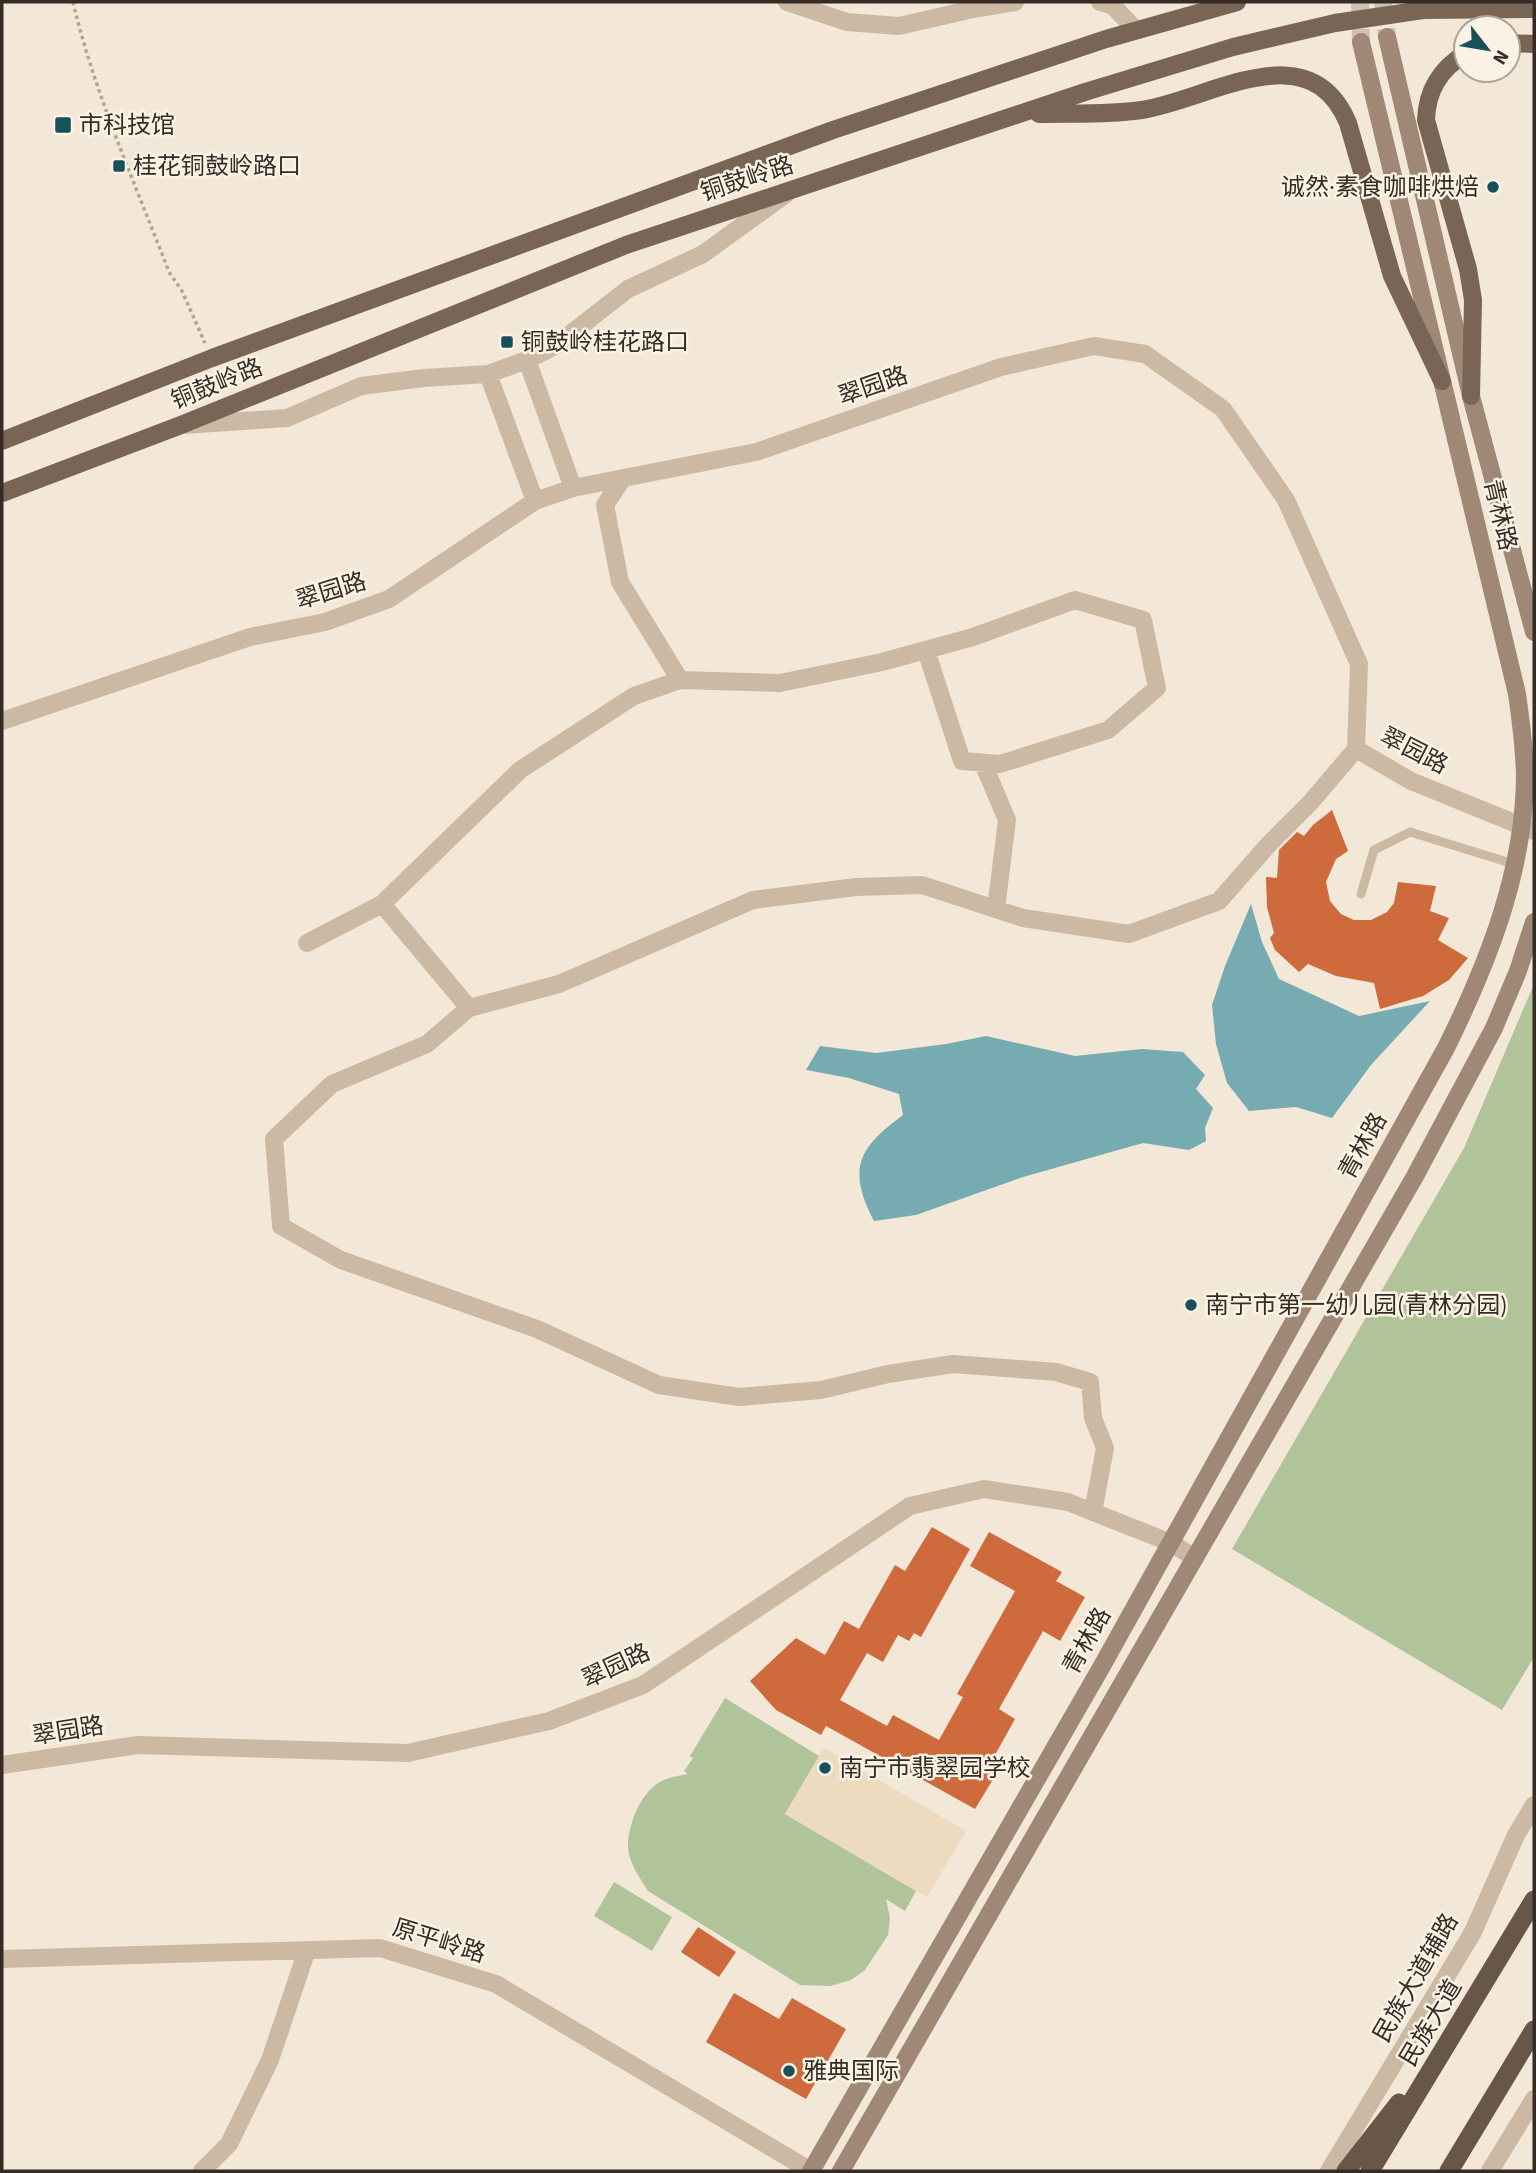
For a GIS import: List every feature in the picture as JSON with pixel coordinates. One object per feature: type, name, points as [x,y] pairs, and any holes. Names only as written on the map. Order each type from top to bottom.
[{"type":"highway","name":"民族大道","points":[[1370,2171],[1534,1900]]},
{"type":"highway","points":[[1346,2171],[1457,2027]]},
{"type":"highway","points":[[1449,2171],[1534,2030]]},
{"type":"main road","name":"铜鼓岭路","points":[[2,441],[212,358],[833,130],[1136,30],[1237,2]]},
{"type":"main road","name":"铜鼓岭路","points":[[2,494],[181,425],[626,245],[1018,115],[1233,47],[1335,23],[1423,10],[1534,9]]},
{"type":"main road","name":"青林路","points":[[1387,37],[1471,396],[1534,632]]},
{"type":"main road","name":"青林路","points":[[811,2171],[1102,1666],[1451,1037],[1492,944],[1527,828],[1517,694],[1361,42]]},
{"type":"main road","points":[[1452,62],[1434,84],[1428,97],[1426,121],[1468,269],[1473,300],[1471,396]]},
{"type":"main road","points":[[1018,115],[1139,110],[1166,105],[1267,74],[1290,75],[1312,81],[1325,90],[1343,110],[1392,276],[1442,381]]},
{"type":"main road","points":[[841,2171],[1465,1085],[1494,1028],[1518,971],[1534,922]]},
{"type":"street","points":[[786,2],[847,22],[899,26],[1015,2]]},
{"type":"street","points":[[1100,2],[1113,6],[1136,30]]},
{"type":"street","points":[[181,425],[286,418],[361,386],[488,374],[527,360],[555,346],[628,289],[703,254],[791,190]]},
{"type":"street","name":"翠园路","points":[[2,721],[250,637],[325,622],[389,599],[535,501],[573,488],[756,453],[1001,367],[1094,346],[1145,354],[1223,409],[1286,500],[1359,664],[1356,749],[1412,781],[1527,828]]},
{"type":"street","points":[[527,360],[573,488]]},
{"type":"street","points":[[488,374],[535,501]]},
{"type":"street","points":[[623,478],[605,505],[620,582],[680,680]]},
{"type":"street","points":[[306,943],[382,904],[520,769],[634,696],[680,680],[780,683],[882,662],[926,650],[974,637],[1075,600],[1143,620],[1157,688],[1108,730],[1000,764],[962,761],[926,650]]},
{"type":"street","points":[[1093,1512],[1105,1448],[1093,1418],[1090,1382],[1056,1372],[953,1364],[888,1374],[821,1390],[739,1396],[659,1385],[537,1329],[341,1260],[281,1226],[274,1139],[331,1084],[427,1044],[469,1008],[559,984],[753,900],[856,887],[922,885],[1023,918],[1129,934],[1219,901],[1356,749]]},
{"type":"street","points":[[984,763],[1007,820],[996,909]]},
{"type":"street","points":[[382,904],[469,1008]]},
{"type":"street","name":"翠园路","points":[[2,1765],[138,1745],[408,1753],[549,1721],[643,1685],[910,1506],[984,1489],[1068,1502],[1171,1543],[1195,1558]]},
{"type":"street","name":"民族大道辅路","points":[[1329,2171],[1473,1932],[1516,1835],[1534,1805]]},
{"type":"street","name":"原平岭路","points":[[2,1959],[380,1948],[496,1984],[811,2171]]},
{"type":"street","points":[[202,2171],[229,2144],[270,2060],[307,1950]]},
{"type":"street","points":[[1490,2171],[1534,2099]]},
{"type":"lane","points":[[1362,894],[1374,850],[1410,832],[1514,864]]},
{"type":"path","points":[[73,2],[81,36],[112,125],[164,260],[182,291],[212,358]]},
{"type":"green space","points":[[1534,984],[1534,1657],[1502,1710],[1232,1549],[1464,1148]]},
{"type":"green space","points":[[725,1698],[819,1756],[785,1814],[916,1891],[905,1911],[886,1899],[890,1918],[888,1935],[865,1970],[851,1980],[830,1986],[800,1985],[648,1891],[632,1864],[628,1839],[638,1806],[648,1792],[661,1781],[688,1774],[684,1771],[693,1758],[690,1756]]},
{"type":"green space","points":[[614,1882],[672,1917],[652,1951],[594,1916]]},
{"type":"shaded area","points":[[824,1748],[966,1831],[927,1897],[785,1814]]},
{"type":"water","points":[[1251,904],[1262,942],[1279,979],[1359,1016],[1430,1001],[1371,1065],[1332,1118],[1296,1107],[1249,1111],[1227,1083],[1216,1044],[1212,1005]]},
{"type":"water","points":[[986,1036],[1075,1056],[1142,1049],[1183,1052],[1205,1075],[1196,1089],[1213,1108],[1205,1128],[1206,1141],[1189,1150],[1143,1143],[1023,1177],[916,1215],[874,1221],[861,1187],[859,1173],[867,1149],[903,1115],[899,1094],[849,1078],[806,1070],[820,1046],[876,1053]]},
{"type":"building","points":[[1332,810],[1348,851],[1336,859],[1326,882],[1330,901],[1341,914],[1354,920],[1371,920],[1387,912],[1394,903],[1398,882],[1436,886],[1430,911],[1449,918],[1438,940],[1468,958],[1449,980],[1423,996],[1380,1009],[1374,983],[1336,976],[1308,964],[1299,972],[1275,950],[1270,938],[1274,933],[1267,907],[1266,877],[1277,878],[1279,850],[1297,832],[1304,836]]},
{"type":"building","points":[[932,1527],[970,1549],[921,1637],[914,1633],[909,1641],[898,1635],[883,1662],[867,1653],[840,1700],[887,1726],[893,1715],[939,1740],[963,1697],[957,1694],[1015,1591],[970,1566],[989,1532],[1062,1572],[1056,1581],[1085,1597],[1060,1641],[1043,1631],[999,1709],[1015,1719],[986,1771],[995,1776],[975,1809],[826,1726],[821,1735],[776,1710],[750,1681],[796,1638],[825,1655],[844,1621],[859,1629],[895,1565],[905,1571]]},
{"type":"building","points":[[698,1927],[736,1952],[719,1977],[681,1952]]},
{"type":"building","name":"雅典国际","points":[[734,1993],[779,2019],[792,1998],[846,2029],[806,2099],[706,2042]]},
{"type":"tunnel","points":[[1360,2],[1361,42]]},
{"type":"tunnel","points":[[1383,2],[1387,37]]},
{"type":"place","name":"市科技馆","points":[[63,125]]},
{"type":"place","name":"桂花铜鼓岭路口","points":[[119,166]]},
{"type":"place","name":"诚然·素食咖啡烘焙","points":[[1493,187]]},
{"type":"place","name":"铜鼓岭桂花路口","points":[[507,342]]},
{"type":"place","name":"南宁市第一幼儿园(青林分园)","points":[[1191,1305]]},
{"type":"place","name":"南宁市翡翠园学校","points":[[825,1768]]},
{"type":"place","name":"雅典国际","points":[[789,2071]]}]
